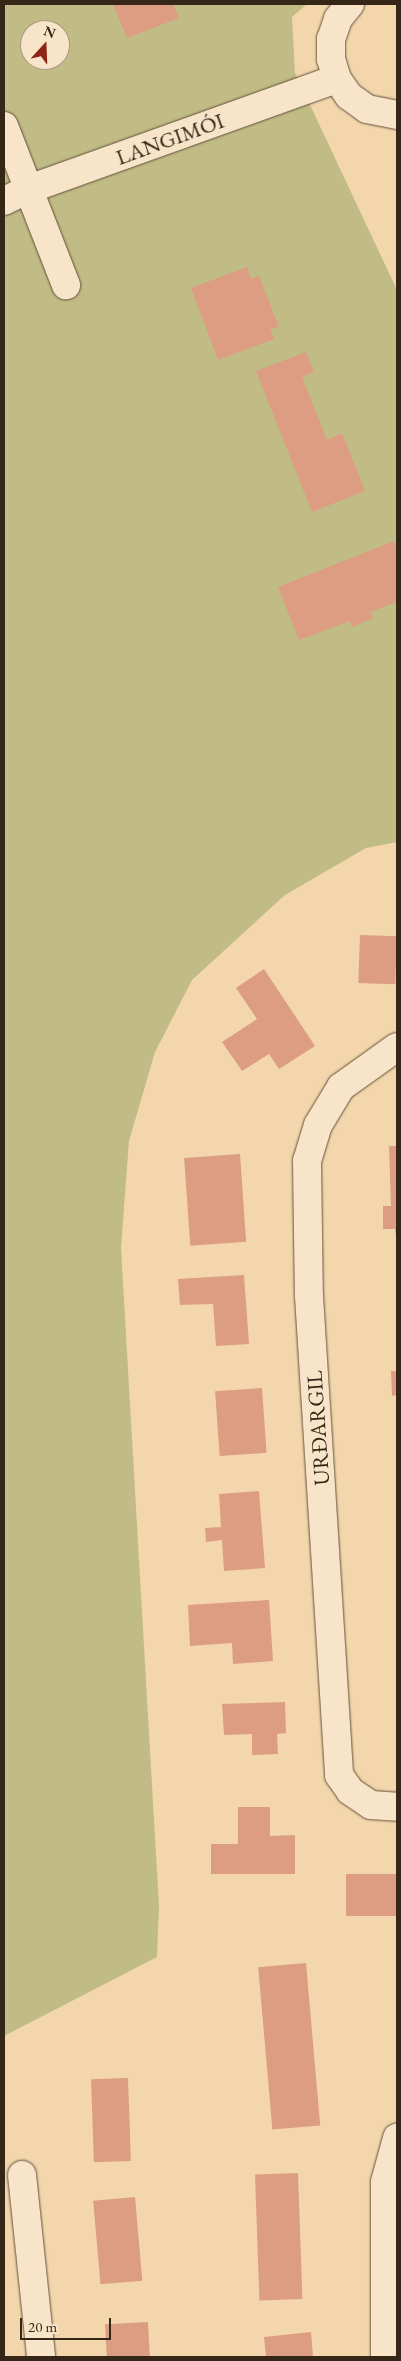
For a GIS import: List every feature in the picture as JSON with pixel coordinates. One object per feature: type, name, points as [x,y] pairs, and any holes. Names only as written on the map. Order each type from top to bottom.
[{"type":"street","points":[[350,4],[338,19],[331,39],[331,59],[337,79],[349,96],[367,109],[397,115]]},
{"type":"street","name":"LANGIMÓI","points":[[4,202],[29,189],[337,79]]},
{"type":"street","points":[[4,126],[66,285]]},
{"type":"street","name":"URÐARGIL","points":[[397,1047],[341,1087],[318,1126],[308,1161],[309,1296],[339,1775],[350,1791],[371,1805],[397,1807]]},
{"type":"street","points":[[385,2357],[385,2182],[397,2138]]},
{"type":"street","points":[[22,2175],[41,2357]]},
{"type":"shaded area","points":[[4,4],[307,4],[292,17],[295,73],[397,290],[397,842],[366,848],[285,895],[192,980],[155,1052],[129,1141],[121,1248],[159,1906],[157,1957],[4,2036]]},
{"type":"building","points":[[113,4],[173,4],[179,18],[127,38]]},
{"type":"building","points":[[247,267],[251,279],[259,276],[279,327],[270,329],[274,339],[218,360],[191,288]]},
{"type":"building","points":[[306,352],[314,372],[302,377],[327,440],[342,433],[365,491],[312,512],[256,371]]},
{"type":"building","points":[[394,541],[397,549],[397,602],[370,612],[373,618],[352,627],[350,621],[299,640],[278,587]]},
{"type":"building","points":[[360,935],[397,936],[395,984],[358,983]]},
{"type":"building","points":[[264,969],[315,1046],[279,1069],[269,1054],[242,1071],[222,1042],[257,1019],[236,988]]},
{"type":"building","points":[[389,1146],[397,1146],[397,1245],[395,1229],[383,1229],[383,1206],[391,1206]]},
{"type":"building","points":[[240,1154],[246,1242],[190,1246],[184,1158]]},
{"type":"building","points":[[244,1275],[249,1344],[216,1346],[213,1304],[180,1305],[178,1279]]},
{"type":"building","points":[[391,1371],[397,1371],[397,1395],[392,1396]]},
{"type":"building","points":[[262,1388],[267,1453],[220,1456],[215,1391]]},
{"type":"building","points":[[259,1491],[265,1568],[224,1571],[222,1540],[206,1542],[205,1528],[221,1527],[219,1494]]},
{"type":"building","points":[[269,1600],[273,1661],[233,1664],[232,1643],[190,1646],[188,1605]]},
{"type":"building","points":[[285,1702],[286,1733],[277,1734],[278,1754],[252,1755],[252,1734],[224,1735],[222,1704]]},
{"type":"building","points":[[238,1807],[270,1807],[270,1836],[295,1835],[295,1874],[211,1874],[211,1844],[238,1844]]},
{"type":"building","points":[[346,1874],[397,1874],[397,1916],[346,1916]]},
{"type":"building","points":[[306,1963],[320,2125],[272,2130],[258,1967]]},
{"type":"building","points":[[128,2078],[131,2161],[94,2162],[91,2079]]},
{"type":"building","points":[[298,2173],[302,2299],[259,2300],[255,2175]]},
{"type":"building","points":[[135,2197],[142,2281],[100,2284],[93,2201]]},
{"type":"building","points":[[148,2322],[150,2357],[107,2357],[105,2324]]},
{"type":"building","points":[[311,2332],[313,2357],[266,2357],[264,2337]]}]
